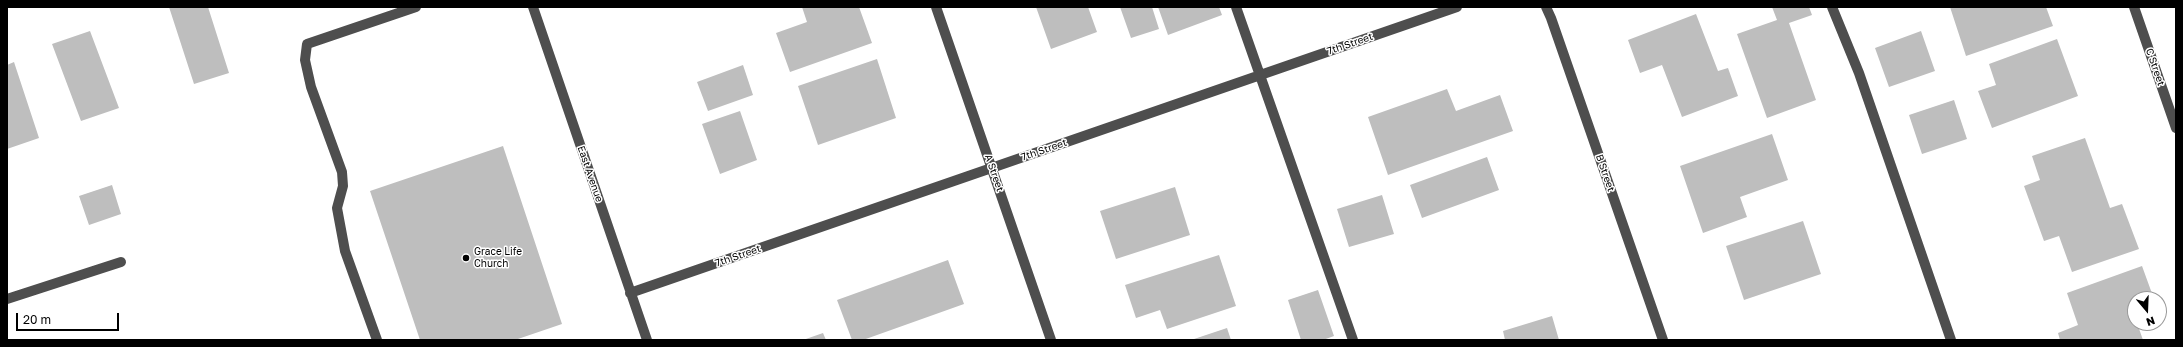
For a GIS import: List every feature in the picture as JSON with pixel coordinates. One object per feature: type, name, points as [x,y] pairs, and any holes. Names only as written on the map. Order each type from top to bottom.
[{"type":"street","points":[[377,340],[345,251],[337,208],[344,186],[342,172],[311,87],[305,60],[307,44],[416,7]]},
{"type":"street","name":"East Avenue","points":[[533,7],[647,340]]},
{"type":"street","name":"A Street","points":[[936,7],[1051,340]]},
{"type":"street","points":[[1236,7],[1353,340]]},
{"type":"street","name":"7th Street","points":[[630,293],[1457,7]]},
{"type":"street","name":"B Street","points":[[1546,7],[1554,24],[1663,340]]},
{"type":"street","points":[[1832,7],[1859,73],[1951,340]]},
{"type":"street","name":"C Street","points":[[2134,7],[2176,128]]},
{"type":"street","points":[[7,299],[121,262]]},
{"type":"building","points":[[169,7],[208,7],[229,73],[194,84]]},
{"type":"building","points":[[802,7],[859,7],[872,43],[790,72],[776,33],[807,22]]},
{"type":"building","points":[[1036,7],[1088,7],[1097,32],[1051,49]]},
{"type":"building","points":[[1120,7],[1152,7],[1159,29],[1131,38]]},
{"type":"building","points":[[1158,7],[1219,7],[1222,15],[1168,35]]},
{"type":"building","points":[[1772,7],[1809,7],[1812,15],[1789,23],[1816,100],[1767,118],[1737,34],[1777,20]]},
{"type":"building","points":[[1950,7],[2046,7],[2053,26],[1966,56]]},
{"type":"building","points":[[1696,14],[1718,71],[1728,68],[1738,96],[1682,117],[1662,65],[1640,73],[1628,40]]},
{"type":"building","points":[[90,31],[119,108],[81,121],[52,44]]},
{"type":"building","points":[[1921,31],[1935,71],[1889,87],[1875,48]]},
{"type":"building","points":[[2057,39],[2078,96],[1992,128],[1978,91],[1996,85],[1989,64]]},
{"type":"building","points":[[877,59],[896,118],[818,145],[798,86]]},
{"type":"building","points":[[14,62],[39,138],[7,149],[7,65]]},
{"type":"building","points":[[743,65],[753,95],[708,111],[697,82]]},
{"type":"building","points":[[1447,89],[1456,111],[1500,95],[1513,131],[1388,175],[1368,117]]},
{"type":"building","points":[[1954,100],[1967,139],[1922,154],[1909,115]]},
{"type":"building","points":[[740,111],[757,160],[720,174],[702,124]]},
{"type":"building","points":[[1772,134],[1788,180],[1740,197],[1747,217],[1703,233],[1680,166]]},
{"type":"building","points":[[2085,138],[2110,208],[2122,204],[2139,249],[2072,272],[2059,236],[2044,241],[2024,186],[2040,180],[2032,156]]},
{"type":"building","name":"Grace Life Church","points":[[503,146],[562,324],[515,340],[420,340],[370,191]]},
{"type":"building","points":[[1487,157],[1499,190],[1422,218],[1410,185]]},
{"type":"building","points":[[112,185],[121,214],[89,225],[79,196]]},
{"type":"building","points":[[1175,187],[1190,235],[1116,259],[1100,211]]},
{"type":"building","points":[[1382,195],[1394,234],[1349,247],[1337,209]]},
{"type":"building","points":[[1803,221],[1821,274],[1744,300],[1726,246]]},
{"type":"building","points":[[1219,255],[1236,306],[1167,329],[1160,310],[1136,318],[1125,285]]},
{"type":"building","points":[[948,260],[964,304],[863,340],[852,340],[837,300]]},
{"type":"building","points":[[2142,266],[2151,291],[2127,291],[2127,331],[2140,331],[2143,340],[2060,340],[2058,333],[2078,325],[2067,293]]},
{"type":"building","points":[[1318,290],[1334,336],[1323,340],[1301,340],[1288,300]]},
{"type":"building","points":[[1552,316],[1559,340],[1505,340],[1503,331]]},
{"type":"building","points":[[1227,328],[1231,340],[1191,340]]},
{"type":"building","points":[[823,333],[826,340],[803,340]]},
{"type":"place","name":"Grace Life Church","points":[[466,258]]}]
